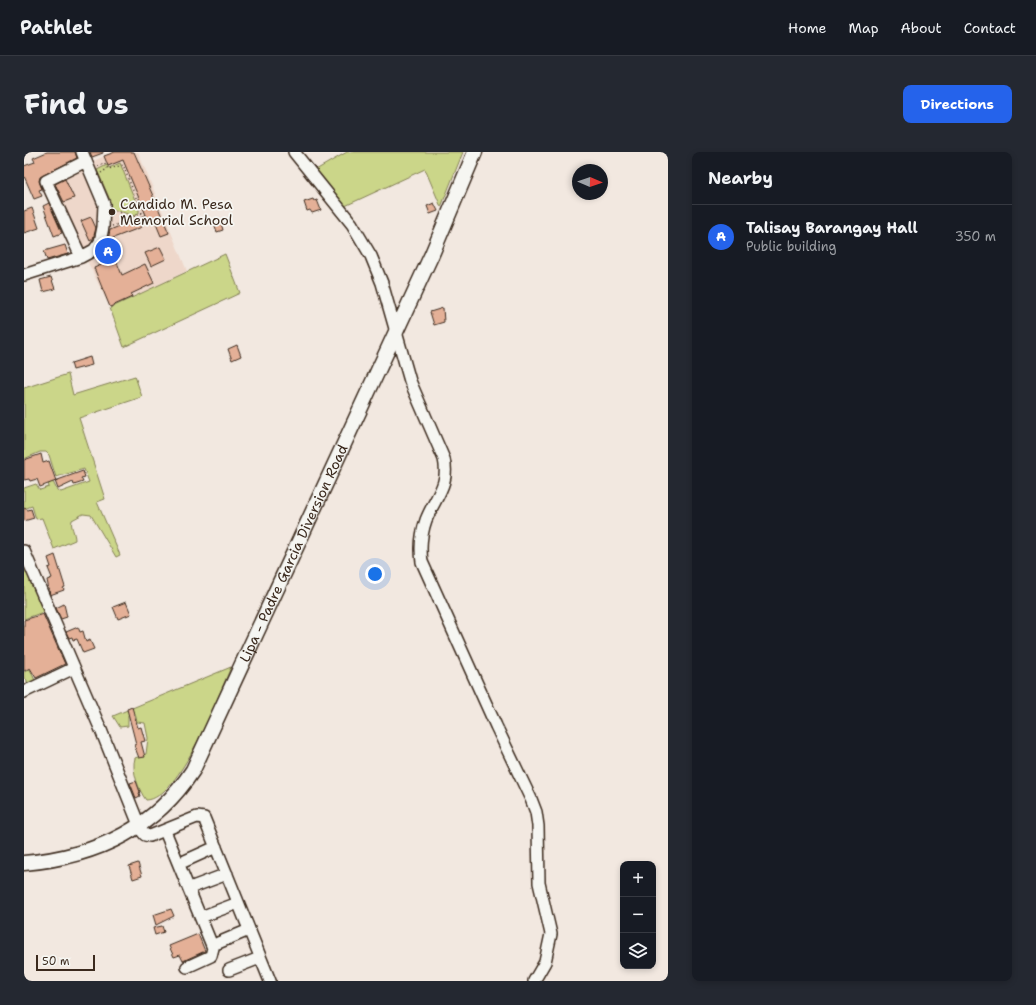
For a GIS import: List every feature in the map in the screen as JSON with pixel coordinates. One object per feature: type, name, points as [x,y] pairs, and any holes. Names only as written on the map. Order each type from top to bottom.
[{"type":"main road","name":"Lipa - Padre Garcia Diversion Road","points":[[24,863],[74,856],[110,842],[139,825],[164,806],[176,794],[200,757],[395,334],[447,219],[475,152]]},
{"type":"street","points":[[294,152],[352,224],[367,250],[382,283],[395,334],[410,382],[441,452],[445,465],[443,487],[423,529],[421,546],[422,562],[531,799],[537,819],[539,883],[551,934],[545,962],[534,981]]},
{"type":"street","points":[[24,275],[81,257],[97,247],[101,239],[104,208],[86,161],[49,178],[46,182],[81,257]]},
{"type":"street","points":[[24,551],[139,825],[147,836],[165,831],[201,816],[204,818],[270,981]]},
{"type":"street","points":[[24,692],[74,668]]},
{"type":"street","points":[[165,831],[213,948],[211,956],[186,967]]},
{"type":"street","points":[[185,860],[216,847]]},
{"type":"street","points":[[195,886],[227,874]]},
{"type":"street","points":[[206,915],[238,903]]},
{"type":"street","points":[[218,943],[249,930]]},
{"type":"street","points":[[229,970],[260,958]]},
{"type":"path","points":[[86,161],[104,163],[108,169],[123,165],[143,213],[130,218],[127,221],[108,227],[103,227]]},
{"type":"path","points":[[104,208],[113,209],[130,218]]},
{"type":"shaded area","name":"Candido M. Pesa Memorial School","points":[[113,152],[138,152],[187,271],[110,308],[49,182]]},
{"type":"green space","points":[[347,152],[463,152],[441,207],[425,169],[345,206],[314,171]]},
{"type":"green space","points":[[120,163],[139,210],[139,213],[134,216],[106,207],[105,202],[110,200],[97,170],[107,165],[109,168]]},
{"type":"green space","points":[[225,254],[240,293],[124,347],[110,308]]},
{"type":"green space","points":[[68,374],[73,395],[135,376],[142,397],[79,418],[105,499],[97,502],[120,555],[116,557],[91,515],[83,514],[72,520],[75,540],[54,549],[42,518],[36,519],[32,506],[24,509],[24,488],[36,484],[40,490],[49,487],[48,482],[52,480],[57,490],[61,492],[89,482],[84,469],[56,477],[49,455],[46,452],[40,452],[24,459],[24,388]]},
{"type":"green space","points":[[24,561],[46,611],[24,619]]},
{"type":"green space","points":[[231,667],[208,721],[184,765],[172,783],[159,795],[146,800],[138,786],[134,768],[135,758],[146,754],[148,738],[145,723],[137,722],[135,713],[128,715],[128,726],[120,727],[113,716]]},
{"type":"green space","points":[[30,669],[36,683],[27,684],[27,680],[24,678],[24,672]]},
{"type":"building","points":[[47,152],[75,152],[77,158],[40,177],[39,181],[42,189],[39,190],[42,196],[34,199],[24,176],[24,166],[35,162],[33,158]]},
{"type":"building","points":[[90,152],[103,152],[103,153],[92,157]]},
{"type":"building","points":[[115,152],[134,152],[169,233],[161,236],[154,219],[141,225],[142,227],[108,240],[110,230],[146,215],[123,160],[108,166],[104,156]]},
{"type":"building","points":[[65,179],[74,198],[64,202],[55,184]]},
{"type":"building","points":[[313,199],[314,201],[317,200],[321,210],[312,213],[310,210],[307,211],[304,202]]},
{"type":"building","points":[[49,203],[62,233],[54,236],[43,206]]},
{"type":"building","points":[[434,203],[438,211],[430,214],[427,206]]},
{"type":"building","points":[[32,208],[39,228],[24,233],[24,211]]},
{"type":"building","points":[[91,217],[96,228],[93,239],[90,241],[81,221]]},
{"type":"building","points":[[221,223],[223,230],[217,232],[215,226]]},
{"type":"building","points":[[108,240],[122,275],[145,264],[154,283],[131,294],[132,297],[110,307],[94,268],[108,262],[102,251]]},
{"type":"building","points":[[65,245],[68,254],[47,260],[44,251]]},
{"type":"building","points":[[160,247],[166,259],[151,266],[145,253]]},
{"type":"building","points":[[51,277],[55,289],[43,292],[40,280]]},
{"type":"building","points":[[443,308],[444,322],[434,325],[430,312]]},
{"type":"building","points":[[237,345],[241,356],[232,360],[228,349]]},
{"type":"building","points":[[90,357],[92,365],[73,370],[71,363]]},
{"type":"building","points":[[41,454],[43,463],[49,461],[56,481],[40,487],[37,479],[30,481],[29,479],[24,480],[24,460]]},
{"type":"building","points":[[83,471],[85,477],[81,478],[83,482],[74,485],[73,482],[58,489],[55,481]]},
{"type":"building","points":[[24,508],[28,510],[31,509],[34,518],[24,521]]},
{"type":"building","points":[[55,555],[65,587],[63,588],[64,590],[50,595],[47,580],[52,578],[48,568],[51,567],[48,558]]},
{"type":"building","points":[[126,602],[131,614],[118,619],[113,607]]},
{"type":"building","points":[[64,604],[67,617],[61,619],[56,608]]},
{"type":"building","points":[[43,614],[65,664],[36,678],[30,668],[24,671],[24,620]]},
{"type":"building","points":[[78,627],[80,632],[83,631],[86,642],[90,640],[94,649],[83,653],[77,639],[73,640],[72,637],[69,638],[66,632]]},
{"type":"building","points":[[132,707],[138,728],[141,727],[145,741],[141,742],[145,757],[139,758],[134,745],[136,744],[127,709]]},
{"type":"building","points":[[136,781],[140,796],[136,798],[130,783]]},
{"type":"building","points":[[138,863],[142,876],[133,879],[129,866]]},
{"type":"building","points":[[171,909],[174,916],[156,925],[153,915]]},
{"type":"building","points":[[162,926],[164,932],[155,935],[153,928]]},
{"type":"building","points":[[198,934],[205,951],[183,961],[180,955],[174,957],[169,946]]},
{"type":"place","name":"Candido M. Pesa Memorial School","points":[[112,212]]},
{"type":"place","name":"Talisay Barangay Hall","points":[[108,251]]}]
